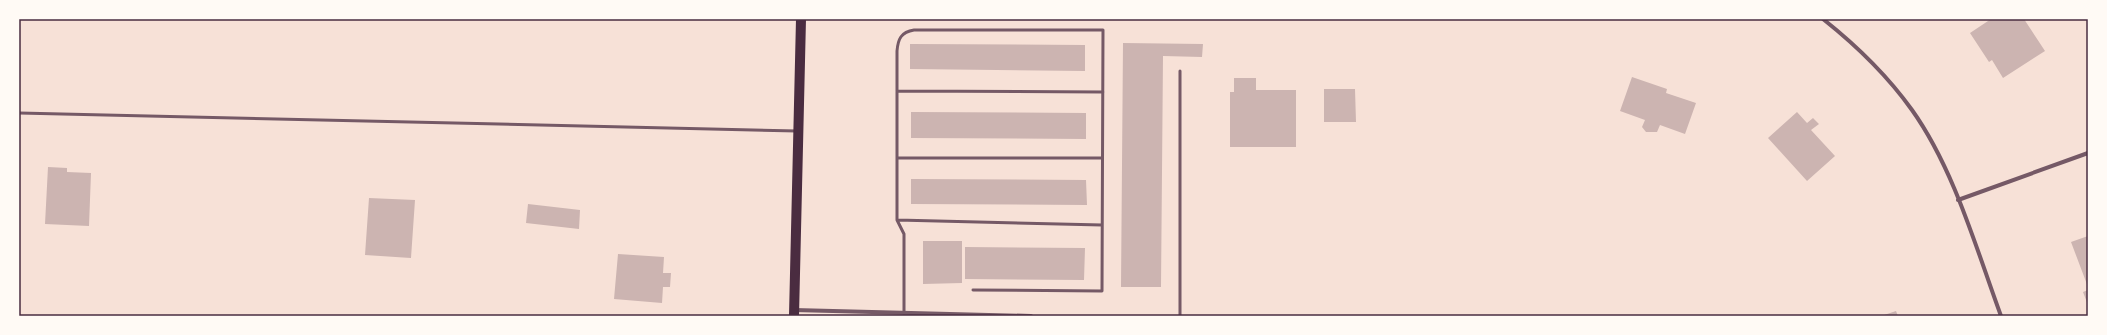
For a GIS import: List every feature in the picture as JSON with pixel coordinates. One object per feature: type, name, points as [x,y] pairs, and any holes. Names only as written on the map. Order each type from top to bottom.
[{"type":"main road","points":[[794,313],[801,19]]},
{"type":"street","points":[[1823,19],[1853,43],[1888,79],[1912,111],[1938,154],[1958,200],[2001,316]]},
{"type":"street","points":[[1958,200],[2088,154]]},
{"type":"street","points":[[794,313],[904,313],[1031,316]]},
{"type":"lane","points":[[904,313],[904,234],[897,220],[897,91],[898,43],[900,37],[906,31],[1103,30],[1102,291],[973,290]]},
{"type":"lane","points":[[1180,71],[1180,316]]},
{"type":"lane","points":[[897,91],[1103,92]]},
{"type":"lane","points":[[19,113],[798,132]]},
{"type":"lane","points":[[897,158],[1102,158]]},
{"type":"lane","points":[[897,220],[1102,225]]},
{"type":"building","points":[[1991,19],[2024,19],[2045,51],[2003,78],[1992,60],[1989,62],[1970,33]]},
{"type":"building","points":[[1123,43],[1203,44],[1202,57],[1163,56],[1161,287],[1121,287]]},
{"type":"building","points":[[910,44],[1085,45],[1085,71],[910,69]]},
{"type":"building","points":[[1632,77],[1667,89],[1666,93],[1696,103],[1685,134],[1660,125],[1657,132],[1646,132],[1642,127],[1645,120],[1620,111]]},
{"type":"building","points":[[1234,78],[1256,78],[1256,90],[1296,90],[1296,147],[1230,147],[1230,92],[1234,92]]},
{"type":"building","points":[[1324,89],[1355,89],[1356,122],[1324,122]]},
{"type":"building","points":[[911,112],[1086,113],[1086,139],[911,138]]},
{"type":"building","points":[[1797,112],[1807,123],[1813,118],[1819,124],[1811,130],[1835,156],[1807,181],[1768,138]]},
{"type":"building","points":[[48,167],[67,168],[67,172],[91,173],[89,226],[45,224]]},
{"type":"building","points":[[911,179],[1086,180],[1087,205],[911,204]]},
{"type":"building","points":[[369,198],[415,200],[411,258],[365,255]]},
{"type":"building","points":[[528,204],[580,210],[579,229],[526,223]]},
{"type":"building","points":[[2088,236],[2088,287],[2071,242]]},
{"type":"building","points":[[923,241],[962,241],[962,283],[923,284]]},
{"type":"building","points":[[965,247],[1085,248],[1084,280],[965,279]]},
{"type":"building","points":[[618,254],[664,257],[663,273],[671,273],[670,287],[663,287],[662,303],[614,299]]},
{"type":"building","points":[[2088,290],[2088,305],[2083,292]]},
{"type":"building","points":[[1896,311],[1898,316],[1881,316]]}]
